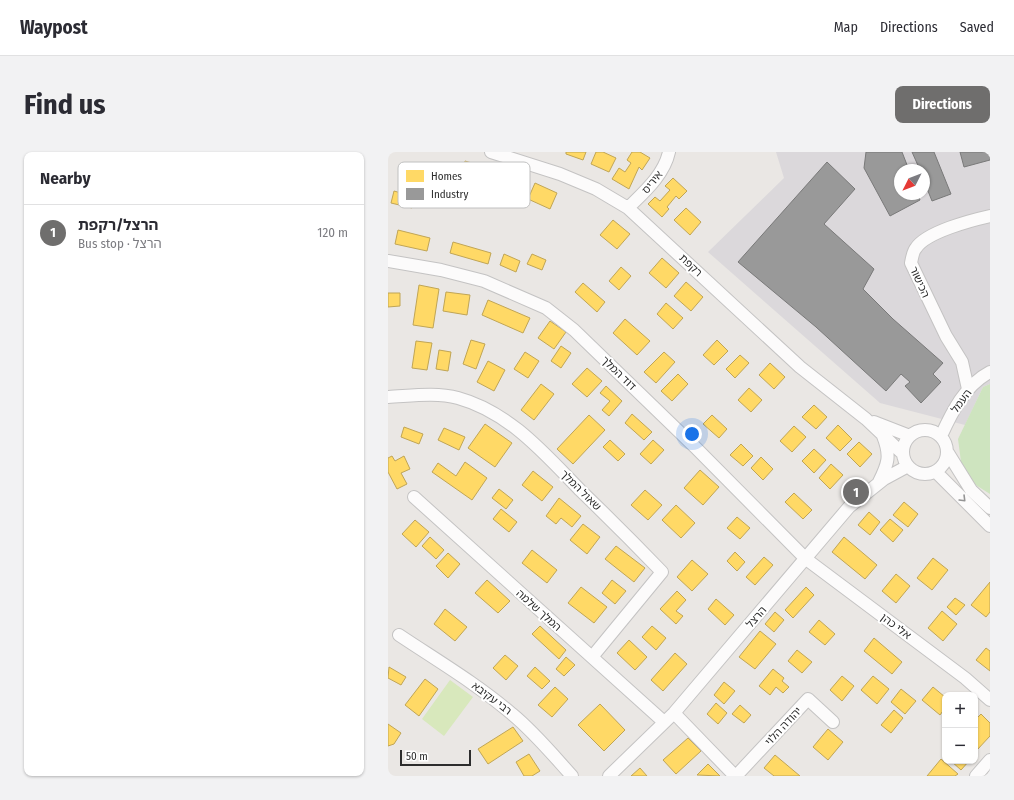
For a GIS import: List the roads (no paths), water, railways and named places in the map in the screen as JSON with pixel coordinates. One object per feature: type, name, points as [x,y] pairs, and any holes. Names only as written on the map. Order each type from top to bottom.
[{"type":"street","name":"רקפת","points":[[491,152],[522,162]]},
{"type":"street","name":"איריס","points":[[628,208],[647,189],[664,168],[669,152]]},
{"type":"street","name":"רקפת","points":[[530,164],[596,188],[628,208],[800,367],[866,419],[903,454]]},
{"type":"street","name":"הכישור","points":[[968,389],[962,362],[946,336],[911,263],[916,247],[935,234],[965,222],[990,216]]},
{"type":"street","name":"דוד המלך","points":[[388,261],[441,270],[484,281],[546,308],[591,346],[696,448],[806,559]]},
{"type":"street","name":"העמל","points":[[941,436],[952,411],[968,389],[990,372]]},
{"type":"street","name":"שאול המלך","points":[[388,397],[425,395],[456,398],[484,407],[514,426],[662,572],[592,657]]},
{"type":"street","name":"רקפת","points":[[866,419],[910,436]]},
{"type":"street","points":[[948,453],[944,464],[936,472],[928,475],[921,474],[908,466],[903,454],[906,441],[910,436],[922,430],[929,430],[941,436],[947,446],[948,453],[970,490],[990,508]]},
{"type":"street","points":[[878,483],[887,467],[889,450],[882,433]]},
{"type":"street","name":"הרצל","points":[[609,776],[674,713],[849,507],[878,483],[908,466]]},
{"type":"street","points":[[936,472],[990,526]]},
{"type":"street","name":"המלך שלמה","points":[[414,497],[664,722]]},
{"type":"street","name":"אלי כהן","points":[[806,559],[965,678],[988,697]]},
{"type":"street","name":"רבי עקיבא","points":[[399,635],[483,691],[513,714],[533,733],[572,776]]},
{"type":"street","name":"יהודה הלוי","points":[[736,776],[808,699],[833,722]]},
{"type":"street","points":[[674,713],[736,776]]},
{"type":"street","points":[[976,776],[990,760]]},
{"type":"place","name":"הרצל/רקפת","points":[[856,492]]}]
